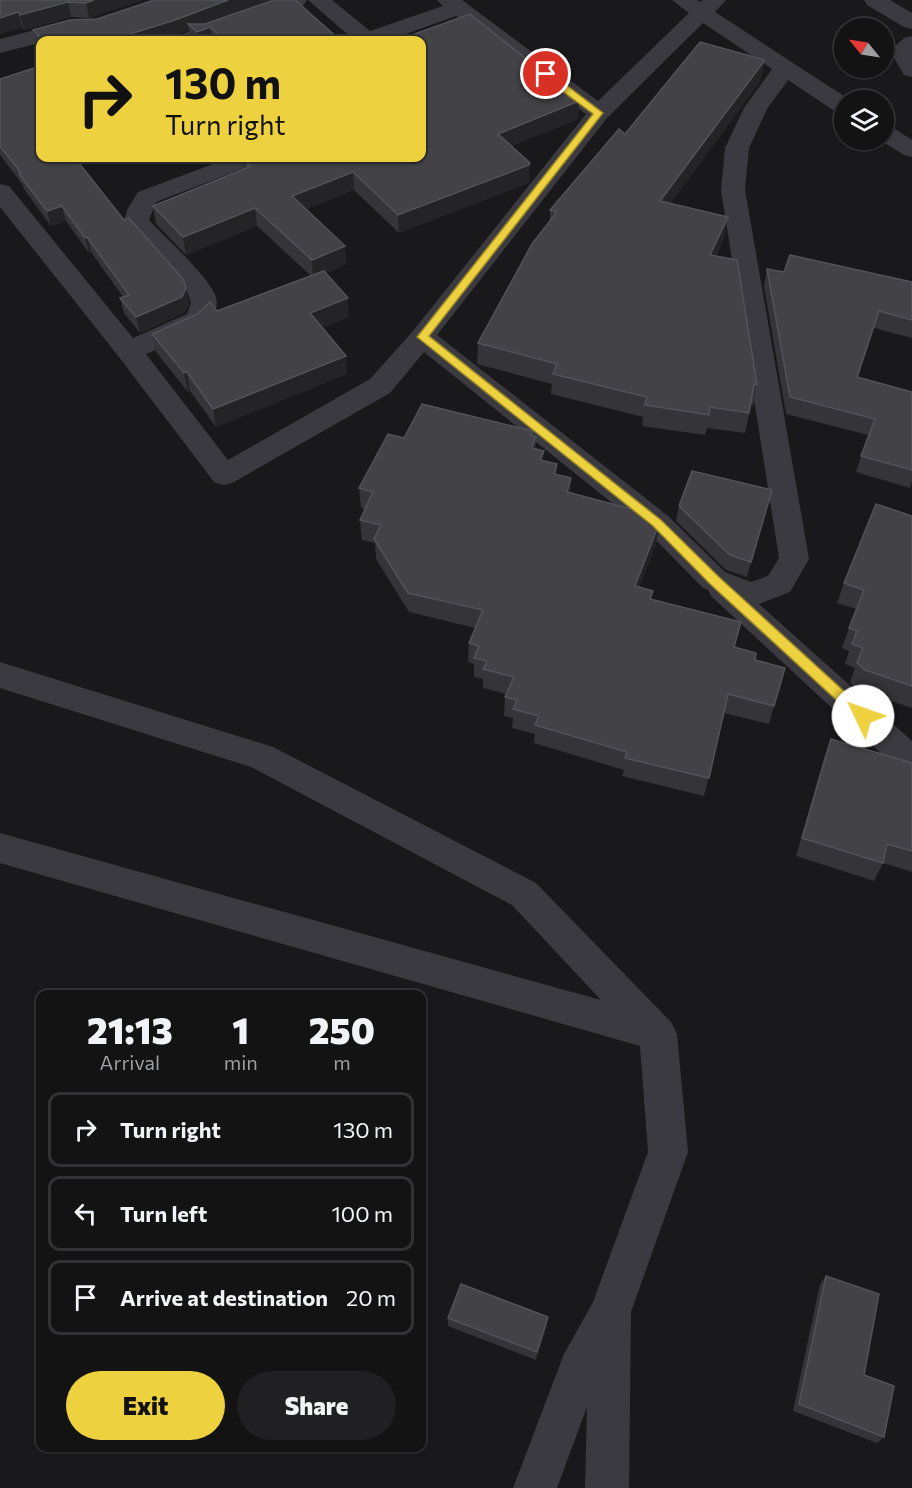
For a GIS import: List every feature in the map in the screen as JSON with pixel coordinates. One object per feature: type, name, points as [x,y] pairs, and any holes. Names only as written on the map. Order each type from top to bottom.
[{"type":"street","points":[[199,36],[296,0]]},
{"type":"street","points":[[319,0],[363,36]]},
{"type":"street","points":[[875,0],[912,22]]},
{"type":"street","points":[[381,36],[453,4],[598,113]]},
{"type":"street","points":[[0,191],[129,351],[224,475],[380,386],[422,337],[598,113],[700,5],[785,68],[834,100]]},
{"type":"street","points":[[0,46],[72,26],[96,28]]},
{"type":"street","points":[[912,43],[901,51],[912,70]]},
{"type":"street","points":[[714,580],[750,595],[778,584],[794,559],[733,190],[737,148],[756,108],[785,68]]},
{"type":"street","points":[[894,130],[912,121]]},
{"type":"street","points":[[894,139],[912,150]]},
{"type":"street","points":[[129,351],[197,320],[204,310],[204,297],[197,287],[136,221],[147,196],[216,163]]},
{"type":"street","points":[[422,337],[657,523],[714,580],[912,761]]},
{"type":"street","points":[[0,675],[261,757],[524,894],[658,1034],[668,1152],[610,1312],[579,1369],[535,1488]]},
{"type":"street","points":[[0,848],[658,1034]]},
{"type":"street","points":[[607,1488],[610,1312]]},
{"type":"building","points":[[0,0],[94,0],[86,3],[68,2],[0,18]]},
{"type":"building","points":[[154,0],[228,0],[124,36],[38,36],[33,30],[70,20],[97,19]]},
{"type":"building","points":[[274,0],[295,0],[336,36],[220,36],[210,27],[197,32],[188,24],[205,24]]},
{"type":"building","points":[[470,14],[579,101],[498,134],[530,163],[529,165],[398,215],[353,172],[292,196],[345,246],[312,260],[255,208],[183,237],[153,206],[249,167],[247,165],[251,164],[249,162],[426,162],[426,36],[409,36]]},
{"type":"building","points":[[700,42],[765,60],[660,201],[728,217],[710,255],[737,260],[757,385],[754,384],[749,413],[710,407],[709,415],[645,405],[647,397],[553,374],[557,364],[478,343],[532,244],[557,212],[550,210],[619,129],[625,134]]},
{"type":"building","points":[[36,67],[36,162],[78,162],[124,220],[129,218],[183,279],[186,288],[182,297],[136,317],[120,298],[129,295],[62,206],[47,211],[0,146],[0,79]]},
{"type":"building","points":[[790,255],[912,282],[912,320],[879,311],[857,377],[912,392],[912,470],[861,456],[875,419],[790,397],[767,269],[784,272]]},
{"type":"building","points":[[324,271],[348,298],[310,313],[346,356],[213,409],[187,372],[184,373],[152,334],[197,314],[210,302],[217,311]]},
{"type":"building","points":[[422,404],[533,431],[531,436],[536,437],[532,448],[544,451],[540,460],[557,464],[554,474],[571,478],[567,492],[650,514],[659,524],[635,586],[653,591],[650,599],[741,622],[734,647],[756,653],[755,660],[785,668],[774,706],[728,694],[709,778],[625,758],[627,752],[535,725],[539,716],[513,709],[517,700],[505,697],[514,677],[483,669],[487,661],[474,658],[479,646],[469,643],[483,610],[408,593],[374,539],[381,525],[360,520],[373,492],[359,488],[388,434],[404,438]]},
{"type":"building","points":[[692,471],[772,490],[751,562],[730,555],[679,506]]},
{"type":"building","points":[[876,504],[912,516],[912,686],[865,670],[857,663],[863,648],[852,644],[857,631],[849,628],[864,590],[844,583]]},
{"type":"building","points":[[831,739],[912,763],[912,851],[887,844],[883,863],[802,838]]},
{"type":"building","points":[[826,1276],[879,1294],[864,1375],[894,1386],[884,1437],[799,1404]]},
{"type":"building","points":[[461,1284],[548,1317],[537,1352],[448,1318]]},
{"type":"route","points":[[546,74],[598,113],[422,337],[657,523],[714,580],[863,716]]}]
